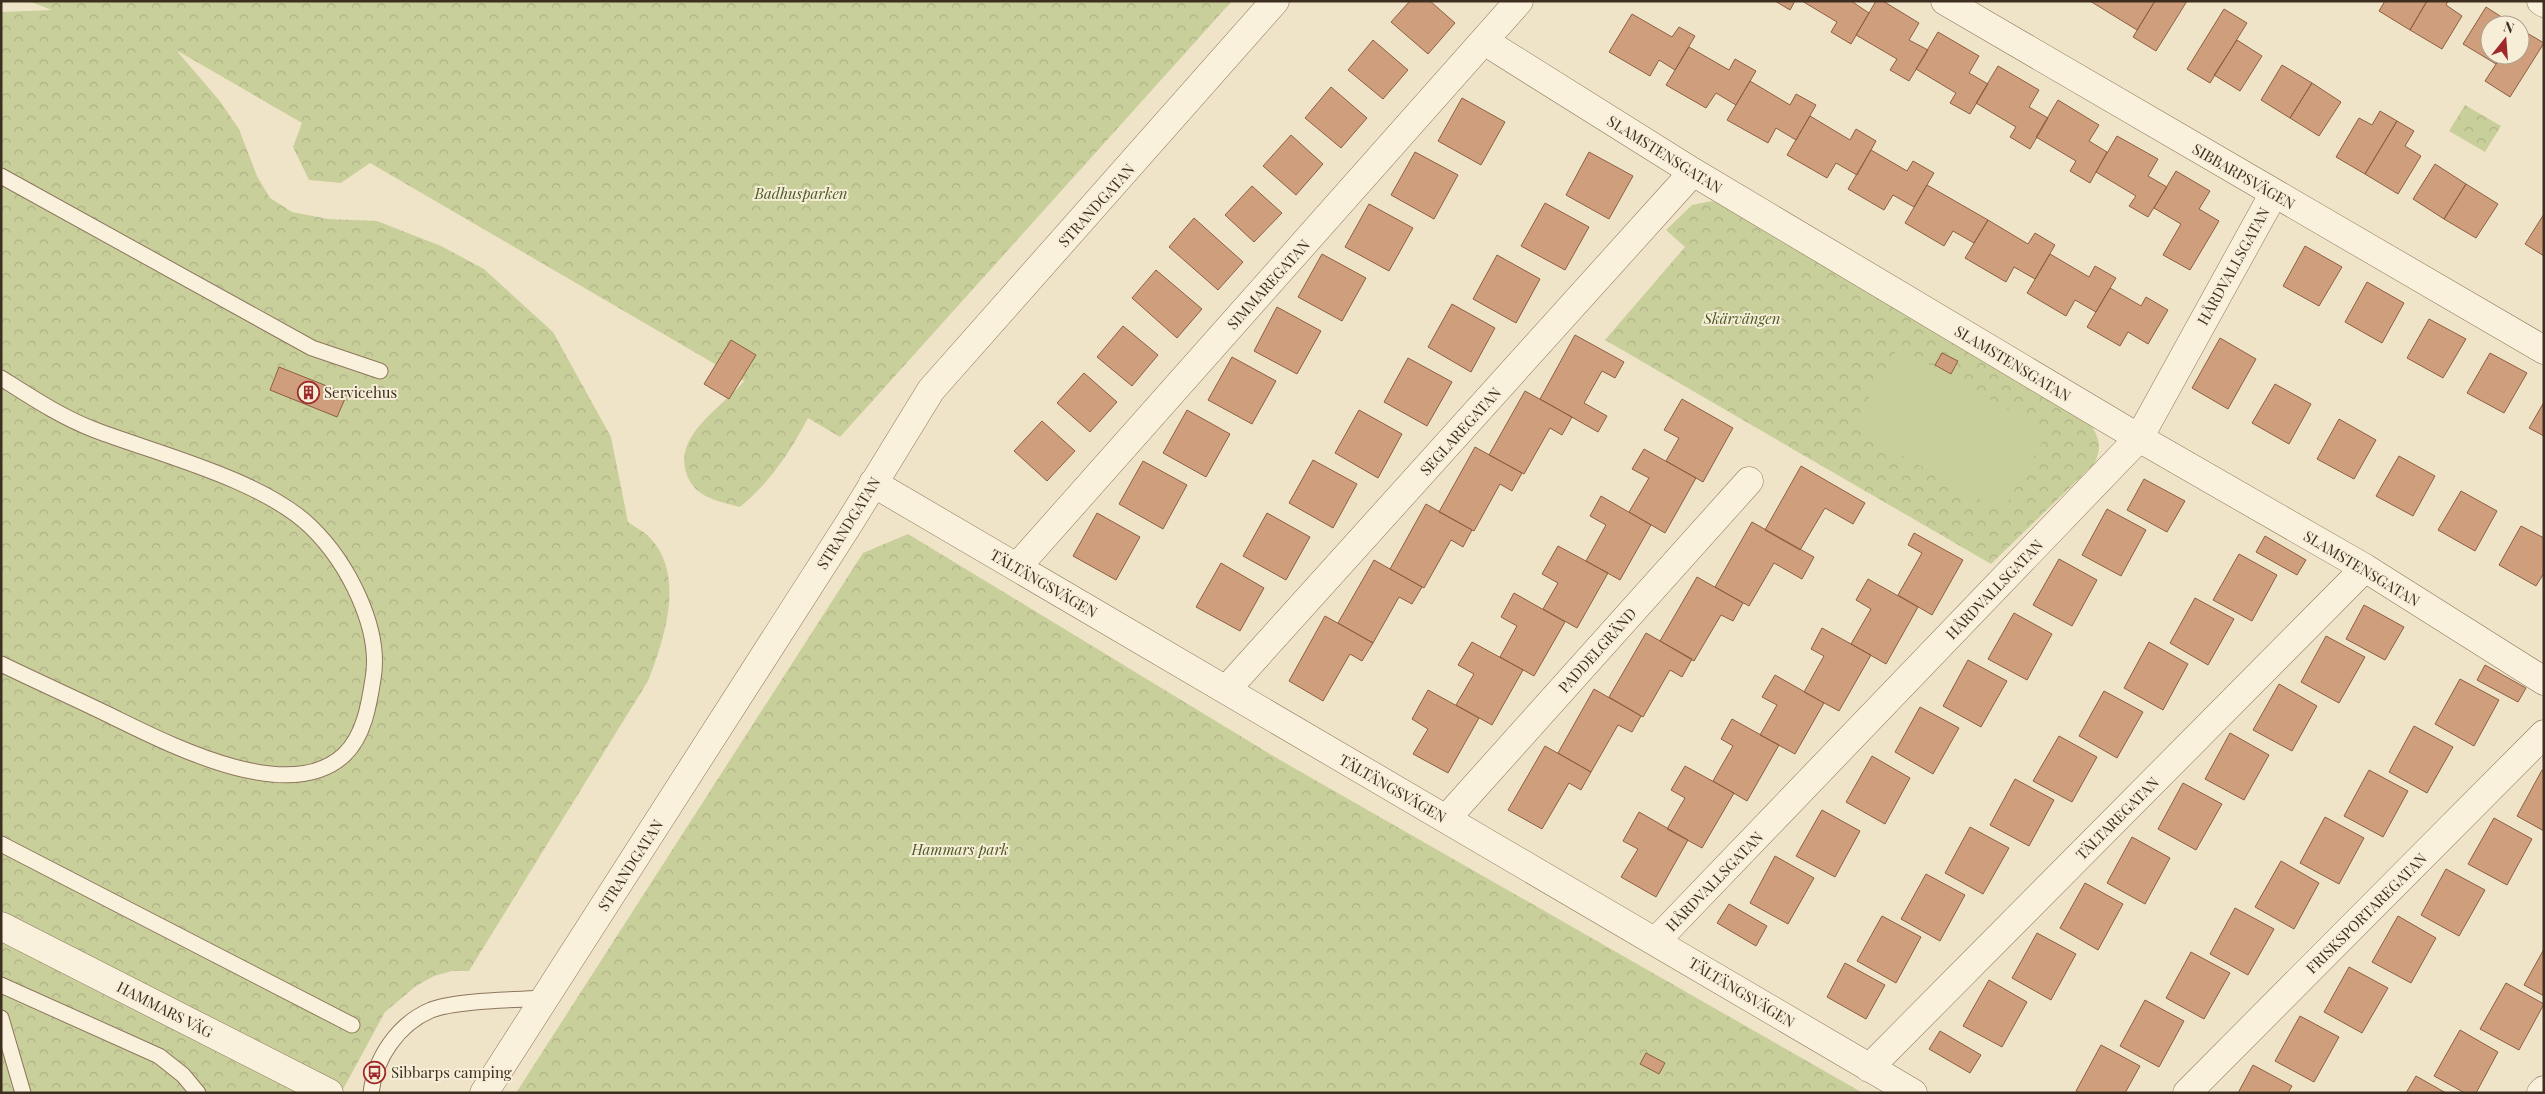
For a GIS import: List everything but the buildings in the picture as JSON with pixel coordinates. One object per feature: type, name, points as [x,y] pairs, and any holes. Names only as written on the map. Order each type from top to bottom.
[{"type":"street","name":"STRANDGATAN","points":[[484,1093],[845,530],[931,390],[1275,1]]},
{"type":"street","name":"SIMMAREGATAN","points":[[1016,567],[1519,1]]},
{"type":"street","name":"SIBBARPSVÄGEN","points":[[1945,1],[2544,350]]},
{"type":"street","name":"SLAMSTENSGATAN","points":[[1484,40],[1693,172],[2139,438],[2366,568],[2544,681]]},
{"type":"street","name":"SEGLAREGATAN","points":[[1226,690],[1693,172]]},
{"type":"street","name":"HÅRDVALLSGATAN","points":[[1656,941],[2139,438],[2274,193]]},
{"type":"street","name":"PADDELGRÄND","points":[[1446,819],[1749,481]]},
{"type":"street","name":"TÄLTÄNGSVÄGEN","points":[[873,483],[1913,1093]]},
{"type":"street","name":"TÄLTAREGATAN","points":[[1869,1068],[2366,568]]},
{"type":"street","name":"FRISKSPORTAREGATAN","points":[[2187,1093],[2544,734]]},
{"type":"street","name":"HAMMARS VÄG","points":[[1,926],[330,1093]]},
{"type":"street","points":[[2541,1093],[2544,1090]]},
{"type":"lane","points":[[1,176],[312,348],[380,371]]},
{"type":"lane","points":[[1,378],[44,406],[92,429],[240,484],[290,510],[312,528],[341,564],[364,607],[373,639],[375,668],[369,706],[358,736],[344,755],[328,765],[305,774],[266,773],[201,757],[1,664]]},
{"type":"lane","points":[[1,844],[352,1025]]},
{"type":"lane","points":[[1,985],[159,1056],[183,1075],[198,1093]]},
{"type":"lane","points":[[370,1093],[375,1072],[384,1053],[396,1036],[432,1010],[461,1004],[545,998]]},
{"type":"lane","points":[[1,1018],[23,1093]]},
{"type":"green space","name":"Badhusparken","points":[[28,1],[1232,1],[840,437],[808,418],[794,443],[770,477],[740,507],[707,497],[694,487],[686,472],[684,458],[687,445],[694,433],[744,381],[370,163],[341,183],[309,180],[293,147],[302,123],[176,50],[219,100],[239,129],[257,176],[270,198],[292,212],[328,219],[377,221],[441,246],[484,269],[553,332],[611,437],[628,522],[648,536],[661,553],[667,570],[669,589],[665,627],[648,681],[469,971],[452,971],[434,976],[416,986],[385,1012],[341,1093],[1,1093],[1,12],[52,10]]},
{"type":"green space","points":[[2465,105],[2501,126],[2485,152],[2449,131]]},
{"type":"green space","name":"Skärvängen","points":[[1712,201],[1723,204],[2091,425],[2099,444],[2094,464],[1991,564],[1605,340],[1685,247],[1666,230],[1692,205]]},
{"type":"green space","points":[[1898,347],[2048,432],[2002,512],[1852,427]]},
{"type":"green space","name":"Hammars park","points":[[908,534],[1280,760],[1863,1093],[516,1093],[863,553]]},
{"type":"place","name":"Servicehus","points":[[308,392]]},
{"type":"place","name":"Sibbarps camping","points":[[375,1072]]}]
